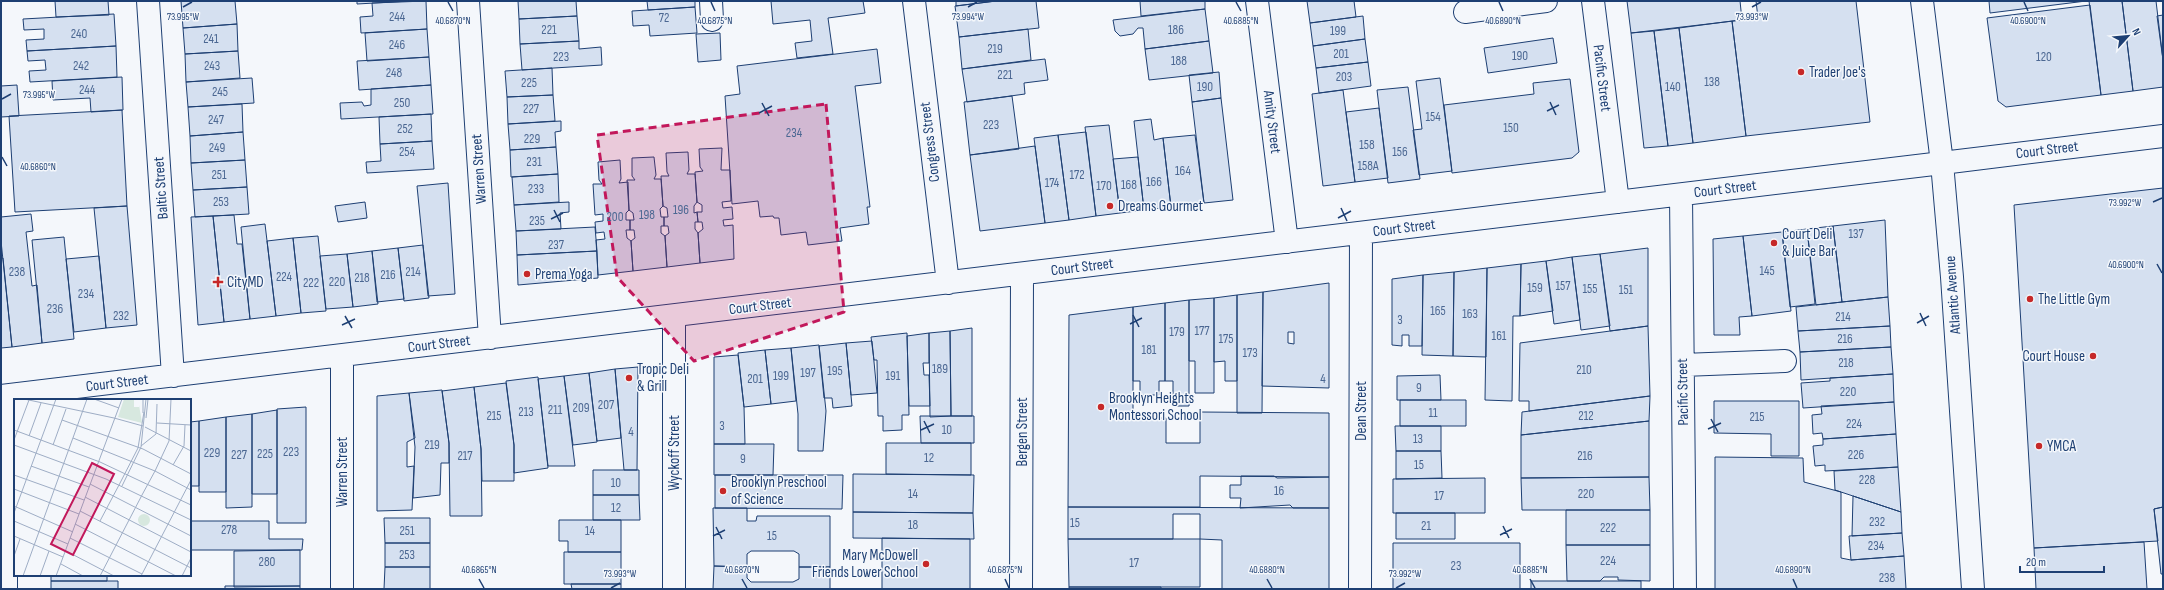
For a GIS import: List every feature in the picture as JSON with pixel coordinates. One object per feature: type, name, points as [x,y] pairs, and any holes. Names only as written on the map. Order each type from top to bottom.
[{"type":"street","name":"Baltic Street","points":[[148,1],[173,376]]},
{"type":"street","name":"Warren Street","points":[[468,1],[490,338]]},
{"type":"street","name":"Congress Street","points":[[914,1],[948,284]]},
{"type":"street","name":"Amity Street","points":[[1257,1],[1287,242]]},
{"type":"street","points":[[1465,12],[1546,1]]},
{"type":"street","name":"Pacific Street","points":[[1593,1],[1618,202]]},
{"type":"street","name":"Atlantic Avenue","points":[[1922,1],[1942,163],[1952,277],[1973,589]]},
{"type":"street","name":"Court Street","points":[[4,396],[948,284],[2163,136]]},
{"type":"street","name":"Pacific Street","points":[[1681,195],[1685,589]]},
{"type":"street","name":"Dean Street","points":[[1360,589],[1361,233]]},
{"type":"street","name":"Bergen Street","points":[[1021,589],[1022,275]]},
{"type":"street","name":"Wyckoff Street","points":[[674,316],[674,589]]},
{"type":"street","name":"Warren Street","points":[[342,356],[342,589]]},
{"type":"street","points":[[1683,365],[1785,361]]},
{"type":"street","points":[[4,396],[6,589]]},
{"type":"highlighted area","points":[[826,104],[844,312],[694,361],[617,277],[597,135]]},
{"type":"building","points":[[55,1],[108,1],[109,15],[56,17]]},
{"type":"building","points":[[181,1],[235,1],[237,24],[183,28]]},
{"type":"building","points":[[357,1],[410,1],[357,4]]},
{"type":"building","points":[[426,1],[427,29],[361,33],[360,17],[373,16],[372,3]]},
{"type":"building","points":[[518,1],[576,1],[577,16],[519,19]]},
{"type":"building","points":[[647,1],[695,1],[695,7],[648,10]]},
{"type":"building","points":[[771,1],[863,1],[865,13],[828,18],[833,54],[797,58],[795,43],[812,41],[810,20],[773,24]]},
{"type":"building","points":[[956,1],[996,1],[956,6]]},
{"type":"building","points":[[996,1],[1036,1],[1039,28],[959,37],[955,6]]},
{"type":"building","points":[[1140,1],[1205,1],[1205,9],[1141,16]]},
{"type":"building","points":[[1307,1],[1354,1],[1356,17],[1310,23]]},
{"type":"building","points":[[1627,1],[1740,1],[1742,20],[1631,33]]},
{"type":"building","name":"Trader Joe's","points":[[1756,1],[1856,1],[1870,122],[1746,136],[1732,21],[1758,18]]},
{"type":"building","points":[[1989,1],[2086,1],[1990,13]]},
{"type":"building","points":[[2089,1],[2122,1],[2133,91],[2101,95]]},
{"type":"building","points":[[2122,1],[2156,1],[2163,60],[2163,87],[2133,91]]},
{"type":"building","points":[[2090,5],[2101,95],[2006,107],[1998,101],[1987,18]]},
{"type":"building","points":[[695,7],[697,33],[650,36],[649,25],[633,26],[632,11]]},
{"type":"building","points":[[1205,9],[1209,41],[1145,49],[1143,28],[1138,28],[1133,34],[1120,36],[1115,31],[1113,20]]},
{"type":"building","points":[[114,14],[116,46],[27,51],[26,40],[44,39],[44,29],[24,30],[23,19]]},
{"type":"building","points":[[2163,15],[2163,60],[2157,16]]},
{"type":"building","points":[[577,16],[579,41],[520,44],[519,19]]},
{"type":"building","points":[[1363,16],[1365,39],[1313,46],[1310,23]]},
{"type":"building","points":[[1732,21],[1746,136],[1693,143],[1679,28]]},
{"type":"building","points":[[237,24],[238,51],[185,54],[183,28]]},
{"type":"building","points":[[1679,28],[1693,143],[1668,146],[1654,31]]},
{"type":"building","points":[[427,29],[429,57],[367,61],[365,33]]},
{"type":"building","points":[[1028,29],[1031,60],[962,69],[959,37]]},
{"type":"building","points":[[1654,31],[1668,146],[1644,148],[1631,33]]},
{"type":"building","points":[[720,33],[721,60],[698,62],[696,34]]},
{"type":"building","points":[[1553,38],[1557,63],[1488,73],[1484,48]]},
{"type":"building","points":[[1365,39],[1368,62],[1316,68],[1313,46]]},
{"type":"building","points":[[579,41],[579,49],[601,47],[602,65],[522,70],[520,44]]},
{"type":"building","points":[[1209,41],[1213,73],[1149,80],[1145,49]]},
{"type":"building","points":[[116,46],[117,77],[30,82],[29,71],[46,70],[45,60],[28,61],[27,51]]},
{"type":"building","points":[[877,49],[881,83],[855,86],[870,207],[867,207],[869,224],[840,228],[842,241],[808,245],[806,232],[781,235],[779,218],[774,218],[773,216],[760,217],[758,201],[732,204],[725,96],[740,94],[737,66]]},
{"type":"building","points":[[238,51],[240,78],[186,82],[185,54]]},
{"type":"building","points":[[429,57],[431,85],[359,90],[357,61]]},
{"type":"building","points":[[1045,59],[1048,80],[1024,83],[1025,94],[967,102],[962,69]]},
{"type":"building","points":[[1368,62],[1371,86],[1319,93],[1316,68]]},
{"type":"building","points":[[552,68],[553,95],[507,97],[505,71]]},
{"type":"building","points":[[1219,72],[1221,98],[1192,102],[1189,75]]},
{"type":"building","points":[[122,77],[123,110],[91,112],[90,98],[53,100],[52,81]]},
{"type":"building","points":[[252,78],[254,103],[188,107],[186,82]]},
{"type":"building","points":[[1440,78],[1452,171],[1419,175],[1413,130],[1422,129],[1416,81]]},
{"type":"building","points":[[1570,79],[1579,152],[1572,158],[1452,173],[1444,105],[1534,94],[1533,83]]},
{"type":"building","points":[[17,85],[19,116],[1,117],[1,86]]},
{"type":"building","points":[[431,85],[433,114],[341,119],[340,103],[362,102],[364,106],[371,105],[371,89]]},
{"type":"building","points":[[1408,87],[1420,179],[1388,183],[1377,90]]},
{"type":"building","points":[[1343,90],[1355,182],[1323,186],[1312,94]]},
{"type":"building","points":[[553,95],[555,121],[508,124],[507,97]]},
{"type":"building","points":[[1012,96],[1019,149],[970,155],[964,102]]},
{"type":"building","points":[[1221,98],[1233,200],[1204,203],[1192,102]]},
{"type":"building","points":[[242,104],[243,132],[190,136],[188,107]]},
{"type":"building","points":[[1379,108],[1388,178],[1355,182],[1346,112]]},
{"type":"building","points":[[122,110],[127,206],[15,212],[9,116]]},
{"type":"building","points":[[431,114],[432,141],[380,144],[379,117]]},
{"type":"building","points":[[1151,119],[1154,140],[1163,138],[1171,207],[1144,210],[1134,121]]},
{"type":"building","points":[[561,121],[561,131],[555,132],[556,147],[510,150],[508,124]]},
{"type":"building","points":[[1109,125],[1120,213],[1096,216],[1085,127]]},
{"type":"building","points":[[243,132],[245,160],[191,163],[190,136]]},
{"type":"building","points":[[1086,132],[1096,216],[1069,220],[1058,135]]},
{"type":"building","points":[[1058,135],[1069,220],[1045,223],[1034,138]]},
{"type":"building","points":[[1195,135],[1204,203],[1171,207],[1163,138]]},
{"type":"building","points":[[432,141],[434,169],[367,173],[366,162],[381,161],[380,144]]},
{"type":"building","points":[[1035,146],[1045,223],[980,231],[970,155]]},
{"type":"building","points":[[556,147],[558,174],[511,177],[510,150]]},
{"type":"building","points":[[722,148],[721,170],[730,170],[731,201],[722,202],[723,208],[732,207],[733,219],[723,220],[724,226],[733,225],[734,259],[700,263],[698,233],[703,229],[702,222],[698,222],[697,212],[702,212],[702,205],[697,202],[695,172],[703,171],[700,167],[699,149]]},
{"type":"building","points":[[688,152],[689,170],[687,174],[695,174],[697,202],[694,206],[694,213],[697,212],[698,222],[695,222],[695,229],[698,233],[700,263],[667,267],[665,236],[669,233],[668,226],[664,226],[664,217],[668,217],[667,208],[663,206],[661,176],[669,176],[667,172],[666,153]]},
{"type":"building","points":[[654,157],[656,175],[654,179],[661,179],[663,206],[660,209],[661,217],[664,217],[664,226],[661,226],[661,233],[665,236],[667,267],[633,271],[631,241],[635,238],[634,230],[630,230],[630,220],[634,220],[633,213],[629,210],[627,180],[635,180],[632,176],[632,158]]},
{"type":"building","points":[[1138,157],[1144,210],[1120,213],[1113,159]]},
{"type":"building","points":[[245,160],[247,187],[193,190],[191,163]]},
{"type":"building","points":[[620,160],[621,179],[619,183],[628,182],[629,210],[626,213],[626,220],[630,220],[630,230],[626,230],[627,238],[631,241],[633,271],[598,275],[596,240],[605,239],[604,232],[596,233],[595,222],[603,221],[603,214],[595,215],[593,184],[602,184],[599,180],[598,162]]},
{"type":"building","points":[[558,174],[559,202],[514,205],[512,177]]},
{"type":"building","points":[[448,183],[455,294],[428,296],[417,186]]},
{"type":"building","points":[[247,187],[249,214],[195,217],[193,190]]},
{"type":"building","name":"Court House","points":[[2163,188],[2163,507],[2154,509],[2158,541],[2034,548],[2014,205]]},
{"type":"building","points":[[365,202],[367,218],[338,222],[335,206]]},
{"type":"building","points":[[569,202],[569,212],[560,213],[561,229],[516,231],[514,205]]},
{"type":"building","points":[[127,206],[137,325],[106,328],[94,208]]},
{"type":"building","points":[[31,214],[33,231],[26,232],[32,286],[37,285],[42,343],[12,347],[1,241],[1,217]]},
{"type":"building","points":[[234,215],[237,244],[242,244],[250,319],[224,322],[213,216]]},
{"type":"building","points":[[213,216],[224,322],[198,325],[191,217]]},
{"type":"building","points":[[1885,220],[1888,297],[1842,302],[1833,226]]},
{"type":"building","points":[[265,224],[276,316],[250,319],[241,227]]},
{"type":"building","points":[[1833,226],[1842,302],[1816,305],[1807,229]]},
{"type":"building","points":[[595,227],[597,251],[517,255],[516,231]]},
{"type":"building","points":[[1807,229],[1815,304],[1790,307],[1782,232]]},
{"type":"building","points":[[1782,232],[1791,311],[1752,316],[1743,236]]},
{"type":"building","points":[[318,236],[326,311],[301,313],[293,238]]},
{"type":"building","points":[[1743,236],[1752,316],[1739,317],[1740,335],[1714,335],[1713,239]]},
{"type":"building","points":[[64,237],[74,339],[42,343],[32,240]]},
{"type":"building","points":[[293,238],[301,313],[276,316],[267,241]]},
{"type":"building","points":[[423,245],[429,298],[404,301],[398,248]]},
{"type":"building","points":[[398,248],[404,299],[377,302],[372,251]]},
{"type":"building","points":[[1648,248],[1648,326],[1610,331],[1600,254]]},
{"type":"building","points":[[372,251],[378,304],[353,307],[347,254]]},
{"type":"building","points":[[597,251],[598,278],[518,285],[517,255]]},
{"type":"building","points":[[347,254],[353,307],[326,309],[320,256]]},
{"type":"building","points":[[1600,254],[1610,326],[1581,330],[1572,257]]},
{"type":"building","points":[[99,256],[106,328],[74,332],[66,259]]},
{"type":"building","points":[[1572,257],[1580,320],[1554,324],[1546,261]]},
{"type":"building","points":[[1,258],[3,258],[12,347],[1,348]]},
{"type":"building","points":[[1546,261],[1553,311],[1520,316],[1521,264]]},
{"type":"building","points":[[1521,264],[1520,316],[1513,316],[1512,401],[1485,400],[1487,268]]},
{"type":"building","points":[[1487,268],[1486,357],[1453,356],[1454,272]]},
{"type":"building","points":[[1454,272],[1453,356],[1422,355],[1423,275]]},
{"type":"building","points":[[1423,275],[1422,346],[1409,346],[1409,335],[1402,335],[1402,346],[1392,345],[1392,279]]},
{"type":"building","points":[[1329,283],[1329,388],[1262,386],[1263,292]],"holes":[[[1288,332],[1294,332],[1294,344],[1288,343]]]},
{"type":"building","points":[[1263,292],[1262,413],[1237,413],[1237,295]]},
{"type":"building","points":[[1237,295],[1237,381],[1225,381],[1225,361],[1214,362],[1214,298]]},
{"type":"building","points":[[1888,297],[1890,326],[1798,331],[1796,307]]},
{"type":"building","points":[[1214,298],[1214,393],[1195,393],[1195,361],[1189,361],[1189,300]]},
{"type":"building","points":[[1189,300],[1189,406],[1173,406],[1173,381],[1165,381],[1165,303]]},
{"type":"building","points":[[1165,303],[1165,381],[1159,381],[1159,395],[1140,395],[1140,381],[1133,381],[1133,307]]},
{"type":"building","name":"Brooklyn Heights Montessori School","points":[[1133,307],[1133,418],[1166,418],[1166,443],[1200,443],[1200,412],[1329,413],[1329,477],[1200,476],[1200,507],[1068,507],[1069,315]]},
{"type":"building","points":[[1648,326],[1650,396],[1529,411],[1529,401],[1519,401],[1520,343]]},
{"type":"building","points":[[1890,326],[1891,347],[1800,352],[1798,331]]},
{"type":"building","points":[[972,328],[972,416],[951,416],[950,331]]},
{"type":"building","points":[[950,331],[951,416],[930,417],[929,333]]},
{"type":"building","points":[[907,333],[909,415],[902,415],[902,430],[883,431],[883,416],[878,416],[877,360],[874,360],[871,337]]},
{"type":"building","points":[[929,333],[929,363],[923,363],[924,375],[929,375],[930,406],[909,406],[907,336]]},
{"type":"building","points":[[872,341],[877,393],[851,395],[846,343]]},
{"type":"building","points":[[846,343],[852,406],[833,408],[832,398],[824,398],[819,346]]},
{"type":"building","points":[[819,345],[826,411],[823,451],[798,451],[798,414],[791,348]]},
{"type":"building","points":[[1891,347],[1893,374],[1801,380],[1800,352]]},
{"type":"building","points":[[791,348],[796,401],[771,404],[765,350]]},
{"type":"building","points":[[765,350],[771,404],[744,407],[738,353]]},
{"type":"building","points":[[738,355],[744,407],[745,444],[714,444],[714,357]]},
{"type":"building","points":[[638,367],[637,470],[624,470],[615,369]]},
{"type":"building","points":[[615,369],[621,438],[597,441],[589,373]]},
{"type":"building","points":[[589,373],[597,442],[573,445],[564,376]]},
{"type":"building","points":[[1893,374],[1894,402],[1803,408],[1801,383],[1830,381],[1830,378]]},
{"type":"building","points":[[1440,375],[1441,400],[1397,400],[1397,376]]},
{"type":"building","points":[[564,376],[575,466],[548,466],[538,379]]},
{"type":"building","points":[[538,377],[548,468],[514,473],[514,445],[506,381]]},
{"type":"building","points":[[506,383],[514,445],[514,481],[482,481],[481,449],[474,387]]},
{"type":"building","points":[[474,387],[481,449],[482,516],[450,516],[449,443],[442,391]]},
{"type":"building","points":[[442,390],[449,443],[449,463],[441,463],[440,495],[413,498],[415,447],[409,393]]},
{"type":"building","points":[[409,393],[415,438],[407,442],[407,467],[414,466],[412,510],[377,511],[377,396]]},
{"type":"building","points":[[1650,396],[1649,421],[1521,435],[1522,412]]},
{"type":"building","points":[[1400,400],[1466,400],[1466,426],[1400,426]]},
{"type":"building","points":[[1714,401],[1799,401],[1799,456],[1771,456],[1771,434],[1714,433]]},
{"type":"building","points":[[1894,402],[1896,434],[1823,439],[1822,433],[1813,434],[1812,415],[1822,414],[1821,406]]},
{"type":"building","points":[[306,407],[306,523],[277,523],[277,409]]},
{"type":"building","points":[[277,410],[277,494],[252,494],[252,414]]},
{"type":"building","points":[[252,414],[252,507],[226,508],[226,417]]},
{"type":"building","points":[[920,416],[974,416],[974,443],[921,443]]},
{"type":"building","points":[[226,417],[226,492],[199,492],[199,421]]},
{"type":"building","points":[[199,421],[199,486],[191,486],[191,422]]},
{"type":"building","points":[[1649,421],[1649,477],[1521,478],[1521,435]]},
{"type":"building","points":[[1395,426],[1441,426],[1441,451],[1396,451]]},
{"type":"building","points":[[1896,434],[1898,467],[1825,471],[1825,465],[1815,466],[1813,446],[1823,445],[1823,439]]},
{"type":"building","points":[[886,443],[971,443],[971,475],[886,474]]},
{"type":"building","points":[[714,444],[774,444],[773,475],[714,475]]},
{"type":"building","points":[[1396,451],[1441,451],[1442,478],[1396,479]]},
{"type":"building","points":[[1715,457],[1803,458],[1804,482],[1841,492],[1841,558],[1851,560],[1904,556],[1906,589],[1715,589]]},
{"type":"building","points":[[1898,467],[1901,512],[1835,490],[1834,471]]},
{"type":"building","points":[[593,470],[639,470],[639,495],[593,495]]},
{"type":"building","points":[[853,474],[974,475],[973,513],[853,512]]},
{"type":"building","points":[[715,475],[843,475],[842,509],[715,508]]},
{"type":"building","points":[[1241,476],[1274,476],[1277,478],[1329,477],[1329,508],[1293,508],[1290,505],[1240,508],[1241,498],[1230,498],[1230,485],[1241,485]]},
{"type":"building","points":[[1649,477],[1650,510],[1522,510],[1521,478]]},
{"type":"building","points":[[1485,478],[1485,513],[1393,513],[1393,479]]},
{"type":"building","points":[[593,495],[639,495],[640,520],[593,520]]},
{"type":"building","points":[[1853,496],[1901,512],[1902,533],[1852,536]]},
{"type":"building","points":[[1068,507],[1329,508],[1329,589],[1222,589],[1222,540],[1200,539],[1200,514],[1173,514],[1173,539],[1068,539]]},
{"type":"building","points":[[2163,507],[2163,574],[2161,574],[2154,509]]},
{"type":"building","points":[[713,508],[747,508],[747,521],[756,521],[757,516],[830,516],[830,567],[799,567],[799,554],[794,551],[751,551],[747,554],[747,567],[714,566]]},
{"type":"building","points":[[1566,510],[1650,510],[1650,545],[1566,545]]},
{"type":"building","points":[[853,512],[973,513],[974,539],[853,538]]},
{"type":"building","points":[[1396,513],[1455,513],[1455,539],[1396,539]]},
{"type":"building","points":[[384,518],[430,518],[430,543],[385,543]]},
{"type":"building","points":[[559,520],[621,520],[621,552],[568,552],[568,541],[559,541]]},
{"type":"building","points":[[191,521],[269,521],[269,539],[303,539],[302,550],[191,550]]},
{"type":"building","points":[[1902,533],[1904,556],[1851,560],[1849,536]]},
{"type":"building","name":"Mary McDowell Friends Lower School","points":[[882,538],[970,539],[970,589],[882,589]]},
{"type":"building","points":[[1068,539],[1200,539],[1200,587],[1069,587]]},
{"type":"building","points":[[2144,542],[2147,589],[2036,589],[2034,548]]},
{"type":"building","points":[[385,543],[430,543],[430,567],[385,567]]},
{"type":"building","points":[[1393,543],[1520,543],[1520,589],[1393,589]]},
{"type":"building","points":[[1566,545],[1650,545],[1650,581],[1618,580],[1618,577],[1604,577],[1600,581],[1567,581]]},
{"type":"building","points":[[300,550],[300,586],[234,587],[234,551]]},
{"type":"building","points":[[564,552],[621,552],[621,584],[564,584]]},
{"type":"building","points":[[714,566],[747,567],[747,578],[751,582],[793,582],[799,579],[799,567],[830,567],[830,589],[713,589]]},
{"type":"building","points":[[385,567],[430,567],[430,589],[384,589]]},
{"type":"building","points":[[51,576],[107,576],[107,581],[51,581]]},
{"type":"building","points":[[51,581],[118,581],[118,589],[51,589]]},
{"type":"building","points":[[1531,581],[1641,581],[1641,589],[1531,589]]},
{"type":"building","points":[[571,584],[621,584],[621,589],[572,589]]},
{"type":"building","points":[[225,586],[300,586],[300,589],[225,589]]},
{"type":"building","points":[[1069,587],[1161,587],[1161,589],[1069,589]]},
{"type":"place","name":"Trader Joe's","points":[[1801,72]]},
{"type":"place","name":"Dreams Gourmet","points":[[1110,206]]},
{"type":"place","name":"Court Deli & Juice Bar","points":[[1774,243]]},
{"type":"place","name":"Prema Yoga","points":[[527,274]]},
{"type":"place","name":"CityMD","points":[[218,282]]},
{"type":"place","name":"The Little Gym","points":[[2030,299]]},
{"type":"place","name":"Court House","points":[[2093,356]]},
{"type":"place","name":"Tropic Deli & Grill","points":[[629,378]]},
{"type":"place","name":"Brooklyn Heights Montessori School","points":[[1101,407]]},
{"type":"place","name":"YMCA","points":[[2039,446]]},
{"type":"place","name":"Brooklyn Preschool of Science","points":[[723,491]]},
{"type":"place","name":"Mary McDowell Friends Lower School","points":[[926,564]]}]
